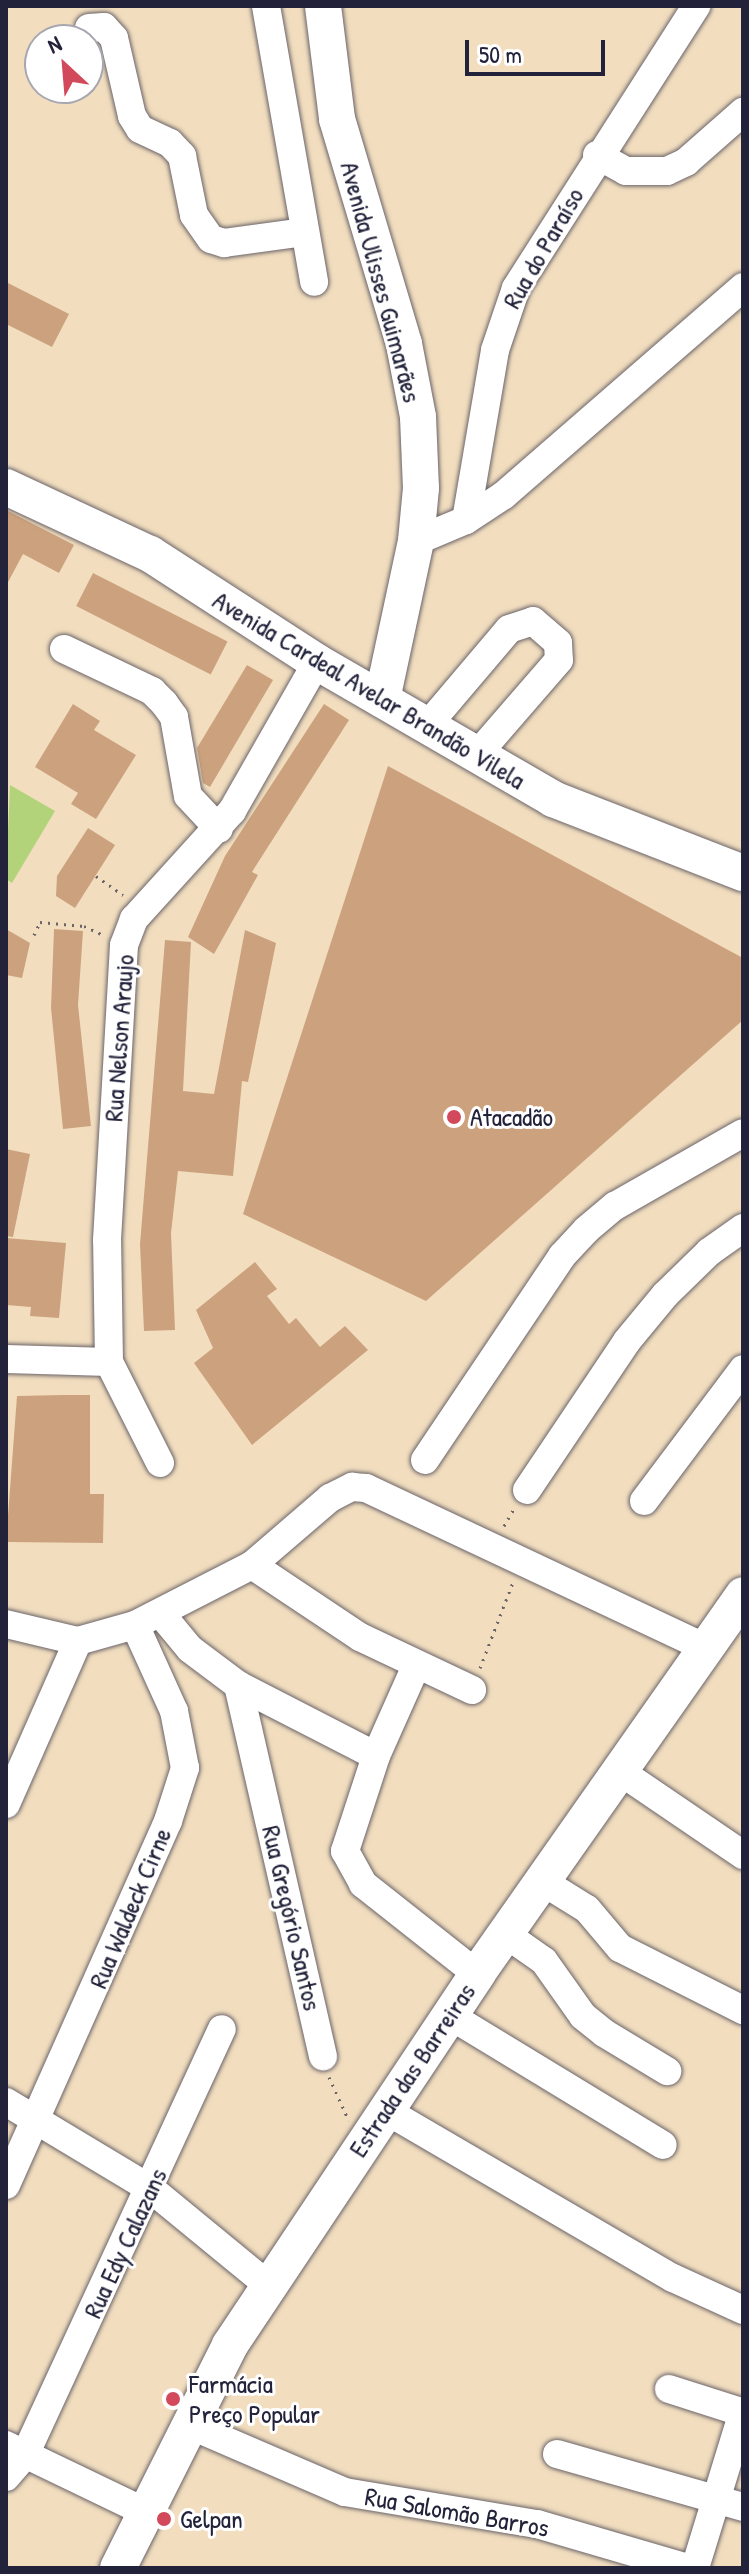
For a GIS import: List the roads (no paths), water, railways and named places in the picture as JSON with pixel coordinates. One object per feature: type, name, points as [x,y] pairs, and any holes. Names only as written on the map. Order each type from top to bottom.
[{"type":"main road","name":"Avenida Ulisses Guimarães","points":[[323,6],[345,150],[414,394],[421,464],[416,541],[382,699]]},
{"type":"main road","name":"Avenida Cardeal Avelar Brandão Vilela","points":[[6,487],[150,554],[317,662],[475,757],[593,817],[743,873]]},
{"type":"main road","name":"Estrada das Barreiras","points":[[118,2568],[187,2424],[269,2286],[477,1974],[545,1883],[743,1595]]},
{"type":"street","points":[[266,6],[314,282]]},
{"type":"street","name":"Rua do Paraíso","points":[[466,520],[504,316],[597,155],[696,6]]},
{"type":"street","points":[[104,27],[114,38],[132,116],[140,129],[170,143],[182,156],[194,215],[211,239],[224,243],[304,232]]},
{"type":"street","points":[[597,155],[626,171],[667,171],[686,162],[743,112]]},
{"type":"street","points":[[416,541],[466,520],[504,495],[743,287]]},
{"type":"street","points":[[426,727],[509,629],[533,621],[558,643],[559,660],[475,757]]},
{"type":"street","points":[[64,649],[152,691],[164,703],[174,717],[188,796],[219,829]]},
{"type":"street","name":"Rua Nelson Araujo","points":[[160,1463],[109,1362],[107,1240],[124,945],[143,909],[219,829],[317,662]]},
{"type":"street","points":[[425,1460],[562,1256],[586,1230],[615,1206],[743,1133]]},
{"type":"street","points":[[527,1490],[646,1318],[709,1252],[743,1228]]},
{"type":"street","points":[[6,1359],[109,1362]]},
{"type":"street","points":[[644,1501],[743,1369]]},
{"type":"street","points":[[6,1624],[78,1641],[148,1620],[252,1565],[330,1498],[352,1487],[366,1488],[706,1648]]},
{"type":"street","points":[[252,1565],[312,1608],[416,1666],[472,1690]]},
{"type":"street","points":[[148,1620],[238,1685],[376,1756]]},
{"type":"street","name":"Rua Waldeck Cirne","points":[[6,2185],[39,2119],[168,1821],[185,1768],[174,1711],[148,1620]]},
{"type":"street","points":[[6,1804],[78,1641]]},
{"type":"street","points":[[416,1666],[376,1756],[346,1839],[352,1873],[477,1974]]},
{"type":"street","name":"Rua Gregório Santos","points":[[238,1685],[323,2056]]},
{"type":"street","points":[[621,1772],[743,1855]]},
{"type":"street","points":[[545,1883],[587,1909],[620,1948],[743,2010]]},
{"type":"street","points":[[507,1935],[544,1961],[583,2016],[667,2071]]},
{"type":"street","points":[[449,2015],[663,2145]]},
{"type":"street","name":"Rua Edy Calazans","points":[[6,2477],[15,2450],[151,2189],[222,2029]]},
{"type":"street","points":[[6,2102],[39,2119],[151,2189],[269,2286]]},
{"type":"street","points":[[385,2110],[673,2278],[743,2310]]},
{"type":"street","points":[[669,2389],[742,2412],[730,2503],[695,2568]]},
{"type":"street","name":"Rua Salomão Barros","points":[[187,2424],[345,2492],[537,2524],[687,2568]]},
{"type":"street","points":[[15,2450],[143,2511]]},
{"type":"street","points":[[557,2454],[730,2503]]},
{"type":"place","name":"Atacadão","points":[[454,1117]]},
{"type":"place","name":"Farmácia Preço Popular","points":[[173,2399]]},
{"type":"place","name":"Gelpan","points":[[164,2519]]}]
